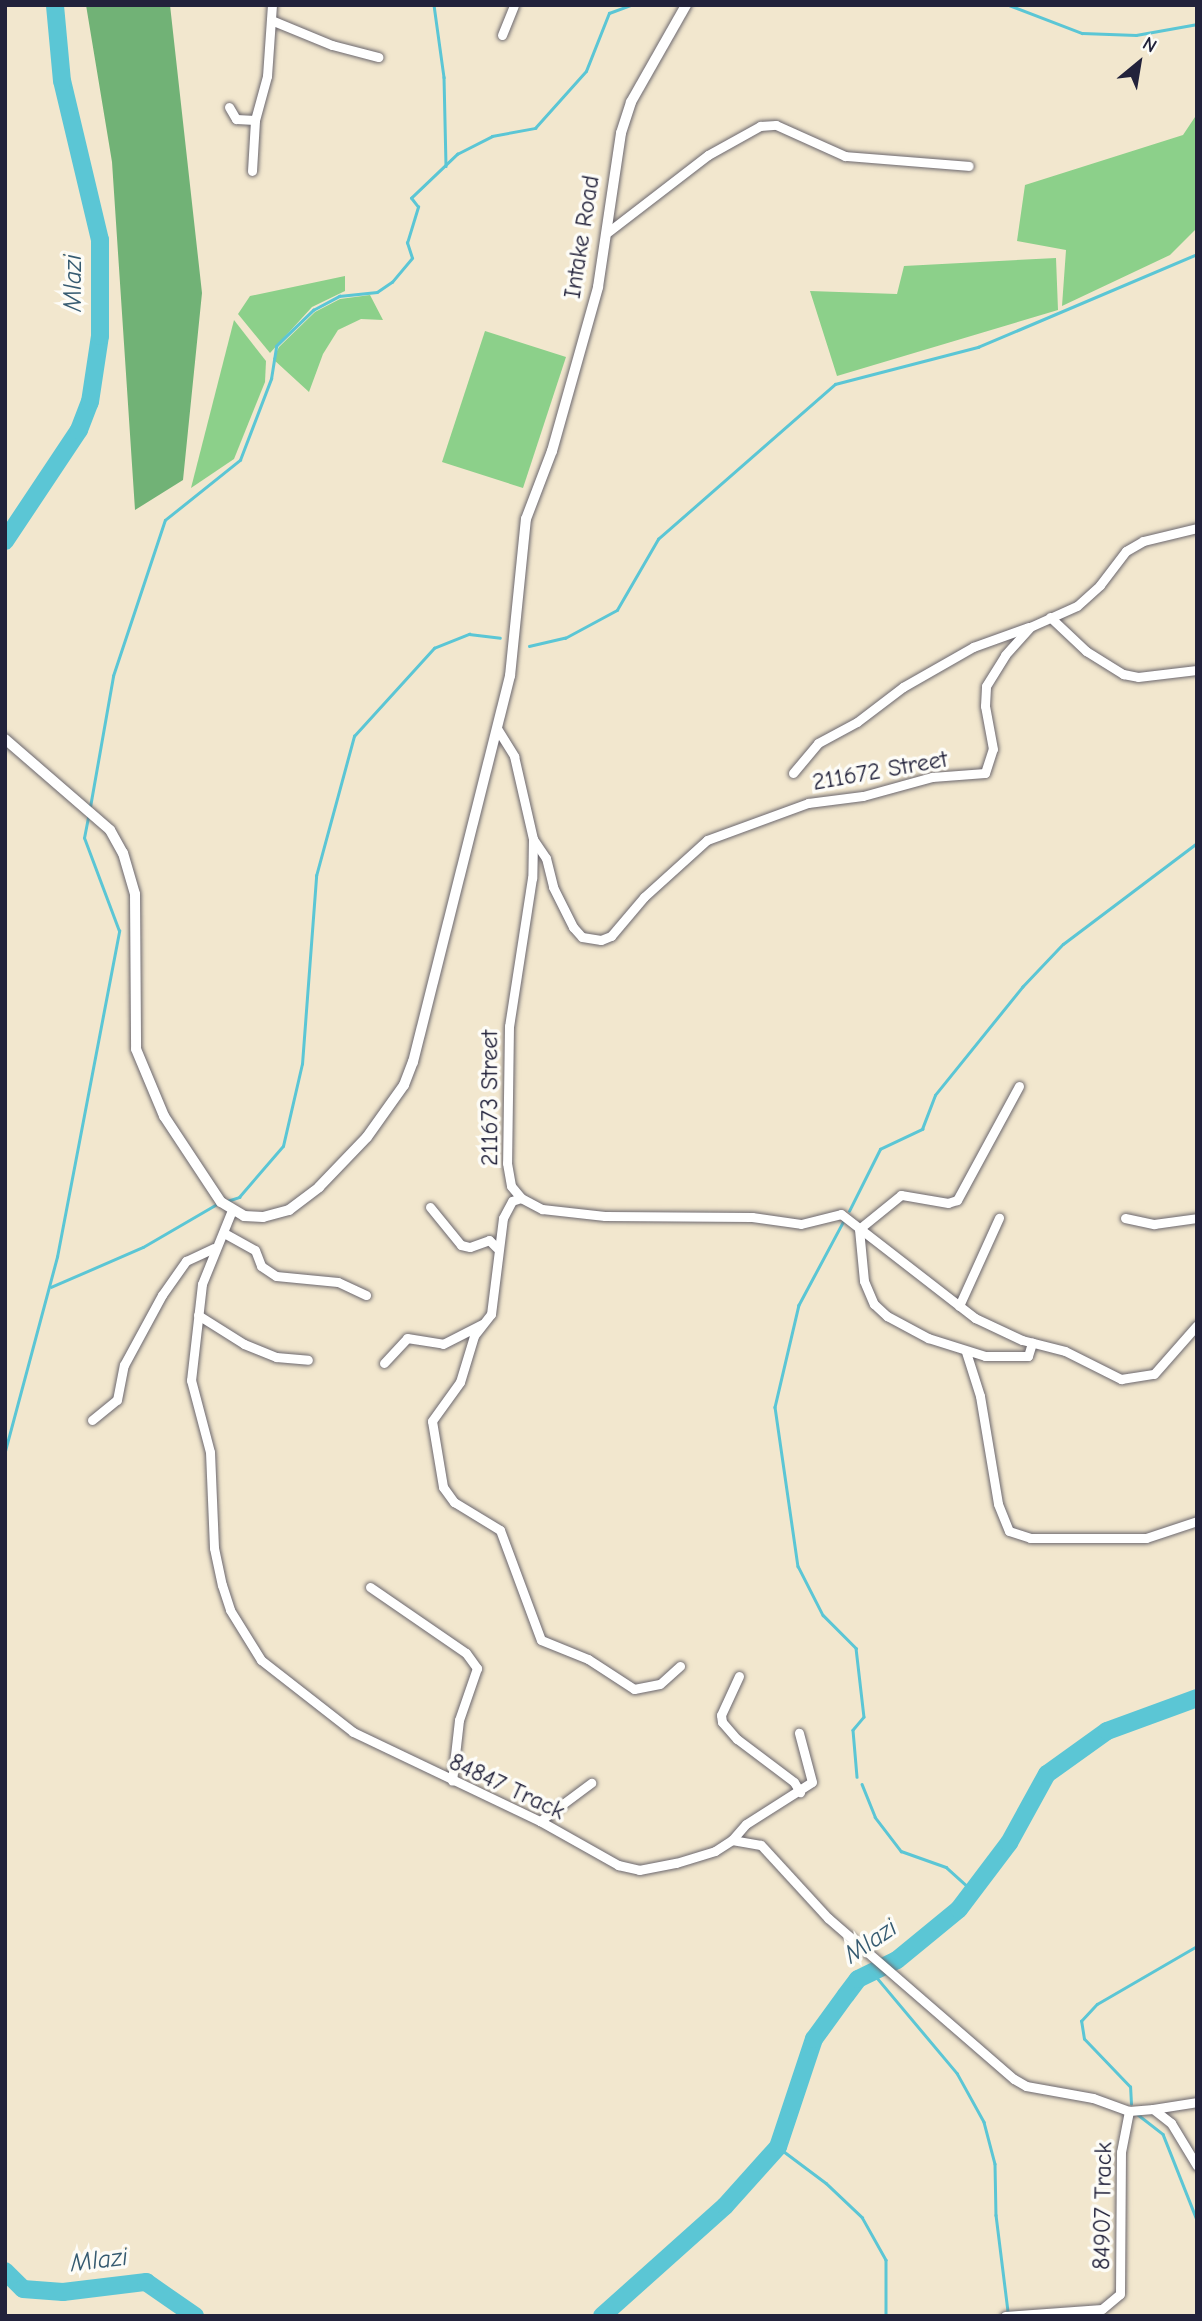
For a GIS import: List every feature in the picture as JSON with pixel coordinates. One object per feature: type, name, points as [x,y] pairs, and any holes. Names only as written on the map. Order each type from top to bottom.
[{"type":"street","points":[[251,171],[255,120],[267,76],[272,5]]},
{"type":"street","points":[[502,35],[513,5]]},
{"type":"street","name":"Intake Road","points":[[232,1210],[244,1216],[277,1215],[308,1197],[367,1137],[404,1085],[498,730],[510,676],[520,551],[537,483],[552,451],[579,357],[608,232],[614,168],[631,102],[686,5]]},
{"type":"street","points":[[271,20],[332,45],[378,57]]},
{"type":"street","points":[[229,107],[236,119],[255,120]]},
{"type":"street","points":[[608,232],[708,155],[760,125],[776,125],[845,156],[968,166]]},
{"type":"street","name":"211672 Street","points":[[533,835],[546,858],[553,887],[573,927],[582,937],[601,940],[611,936],[644,897],[706,840],[808,803],[863,796],[932,777],[985,774],[993,749],[985,706],[986,686],[1030,627],[1085,599],[1126,551],[1143,541],[1197,528]]},
{"type":"street","points":[[1050,617],[1086,652],[1130,677],[1197,670]]},
{"type":"street","points":[[793,773],[818,743],[857,722],[903,687],[973,647],[1030,627]]},
{"type":"street","points":[[498,730],[514,756],[533,835]]},
{"type":"street","points":[[5,739],[110,830],[135,894],[136,1049],[143,1072],[201,1177],[232,1210]]},
{"type":"street","name":"211673 Street","points":[[533,835],[532,878],[509,1026],[506,1163],[511,1186],[521,1198],[512,1201],[503,1219],[497,1248],[491,1314],[482,1324],[460,1382],[435,1414],[432,1430],[448,1496],[481,1517],[503,1536],[541,1640],[588,1659],[634,1689],[660,1684],[680,1666]]},
{"type":"street","points":[[859,1229],[901,1195],[948,1203],[957,1200],[1019,1086]]},
{"type":"street","points":[[521,1198],[542,1209],[605,1216],[752,1217],[801,1224],[836,1213],[988,1326],[1032,1343],[1065,1351],[1121,1379],[1141,1379],[1161,1369],[1197,1325]]},
{"type":"street","points":[[430,1207],[461,1245],[470,1247],[489,1240],[497,1248]]},
{"type":"street","name":"84847 Track","points":[[232,1210],[224,1233],[214,1248],[198,1315],[191,1380],[212,1464],[214,1548],[230,1610],[244,1637],[285,1682],[353,1732],[540,1821],[618,1866],[639,1870],[708,1854],[732,1840],[746,1824],[800,1792]]},
{"type":"street","points":[[959,1306],[999,1218]]},
{"type":"street","points":[[1125,1218],[1154,1224],[1197,1218]]},
{"type":"street","points":[[859,1229],[864,1281],[878,1310],[928,1338],[966,1352],[1024,1357],[1030,1354],[1032,1343]]},
{"type":"street","points":[[224,1233],[256,1250],[261,1266],[276,1276],[338,1282],[366,1295]]},
{"type":"street","points":[[92,1420],[117,1400],[124,1365],[162,1295],[186,1261],[214,1248]]},
{"type":"street","points":[[198,1315],[253,1348],[307,1360]]},
{"type":"street","points":[[384,1363],[407,1339],[438,1345],[482,1324]]},
{"type":"street","points":[[966,1352],[980,1396],[998,1504],[1009,1531],[1022,1537],[1146,1538],[1197,1521]]},
{"type":"street","points":[[370,1587],[466,1653],[477,1668],[459,1720],[452,1781]]},
{"type":"street","points":[[739,1676],[721,1715],[722,1722],[737,1739],[800,1787],[800,1792]]},
{"type":"street","points":[[799,1733],[813,1779],[800,1792]]},
{"type":"street","points":[[540,1821],[591,1783]]},
{"type":"street","points":[[732,1840],[761,1845],[828,1918],[867,1948],[1014,2079],[1026,2086],[1093,2098],[1129,2111],[1197,2102]]},
{"type":"street","points":[[1153,2109],[1171,2123],[1197,2166]]},
{"type":"street","name":"84907 Track","points":[[1005,2316],[1087,2311],[1115,2300],[1121,2294],[1121,2152],[1129,2111]]},
{"type":"green space","points":[[86,5],[170,5],[202,293],[183,480],[135,510],[112,162]]},
{"type":"green space","points":[[1197,114],[1197,228],[1170,255],[1062,306],[1066,250],[1017,241],[1025,185],[1183,135]]},
{"type":"green space","points":[[1056,258],[1058,310],[837,376],[810,291],[897,294],[904,266]]},
{"type":"green space","points":[[345,276],[345,291],[312,307],[270,353],[238,314],[250,296]]},
{"type":"green space","points":[[370,295],[383,320],[361,319],[338,330],[323,354],[309,392],[273,359],[279,347],[315,312],[340,299]]},
{"type":"green space","points":[[234,320],[266,361],[265,382],[234,459],[191,488]]},
{"type":"green space","points":[[485,331],[566,357],[523,488],[442,462]]},
{"type":"waterway","name":"Mlazi","points":[[5,541],[79,430],[90,402],[100,336],[100,240],[62,81],[55,5]]},
{"type":"waterway","points":[[434,5],[444,77],[446,166]]},
{"type":"waterway","points":[[90,807],[113,676],[165,520],[240,460],[271,379],[276,346],[313,310],[339,296],[377,292],[392,282],[412,258],[407,243],[418,207],[411,198],[457,154],[492,136],[535,128],[586,71],[609,13],[631,5]]},
{"type":"waterway","points":[[1009,5],[1082,33],[1136,35],[1197,24]]},
{"type":"waterway","points":[[529,646],[565,638],[617,610],[658,539],[835,384],[978,347],[1197,254]]},
{"type":"waterway","points":[[227,1201],[239,1197],[283,1146],[302,1064],[316,876],[354,736],[434,648],[469,634],[500,638]]},
{"type":"waterway","points":[[5,1451],[57,1257],[119,931],[84,838],[88,817]]},
{"type":"waterway","points":[[849,1211],[880,1149],[922,1129],[935,1095],[1022,987],[1063,944],[1197,843]]},
{"type":"waterway","points":[[51,1287],[143,1247],[217,1204]]},
{"type":"waterway","points":[[845,1219],[799,1305],[775,1407],[798,1566],[823,1615],[856,1648],[864,1717],[853,1730],[857,1777]]},
{"type":"waterway","name":"Mlazi","points":[[602,2316],[725,2206],[778,2147],[814,2039],[858,1979],[897,1960],[959,1909],[1009,1843],[1047,1774],[1107,1731],[1197,1698]]},
{"type":"waterway","points":[[862,1784],[875,1817],[901,1851],[946,1867],[973,1891]]},
{"type":"waterway","points":[[1131,2104],[1130,2087],[1084,2039],[1081,2021],[1097,2004],[1197,1946]]},
{"type":"waterway","points":[[873,1973],[957,2073],[984,2122],[995,2164],[996,2215],[1008,2312]]},
{"type":"waterway","points":[[1136,2113],[1163,2134],[1197,2220]]},
{"type":"waterway","points":[[778,2147],[826,2183],[862,2217],[886,2260],[886,2316]]},
{"type":"waterway","name":"Mlazi","points":[[5,2271],[23,2289],[63,2292],[146,2282],[195,2316]]}]
